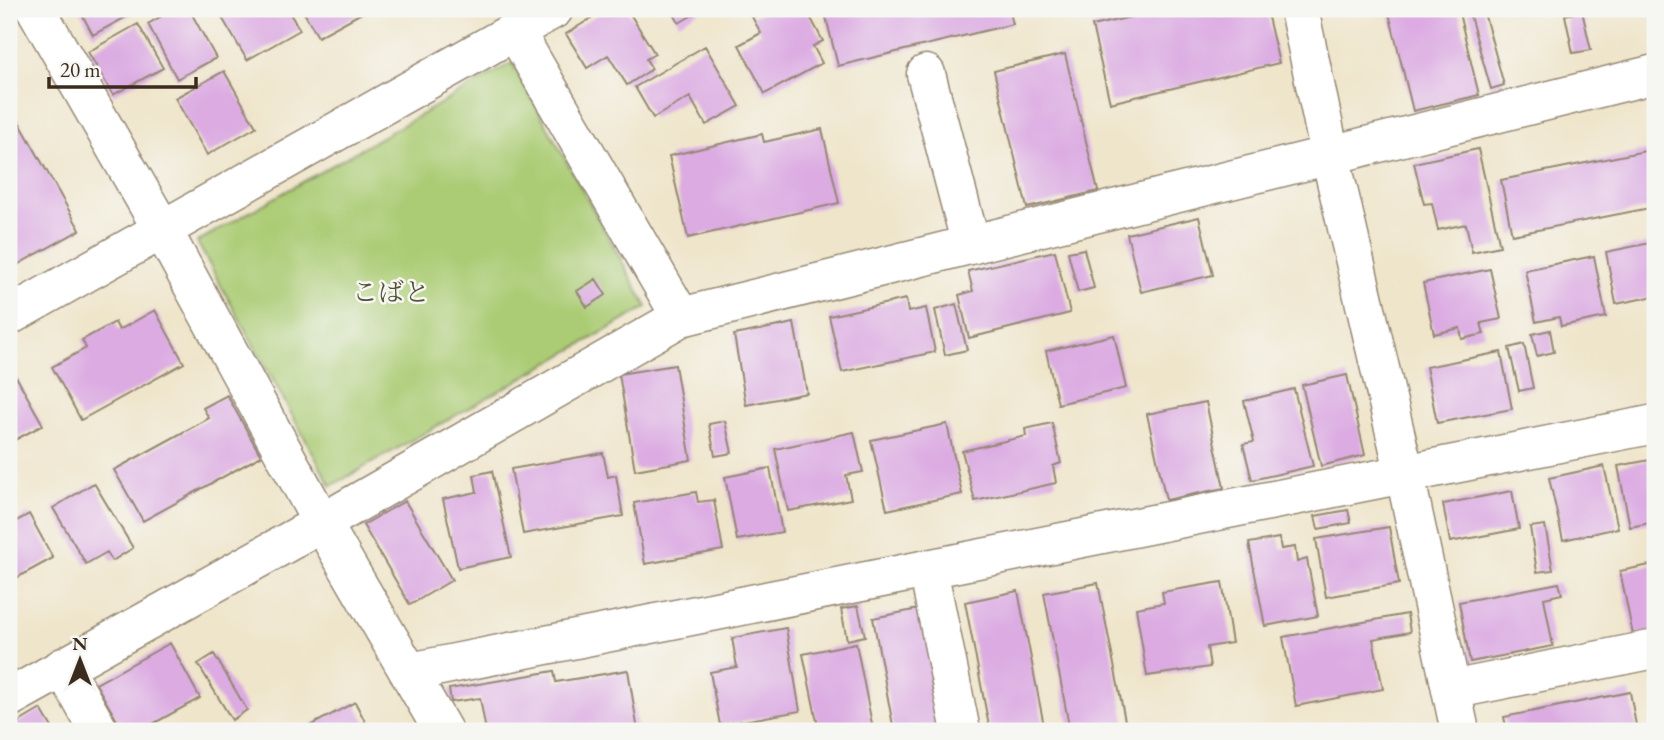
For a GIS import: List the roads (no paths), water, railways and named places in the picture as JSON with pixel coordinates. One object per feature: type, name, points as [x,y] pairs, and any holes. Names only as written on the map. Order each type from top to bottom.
[{"type":"street","points":[[36,9],[163,231],[322,523],[443,731]]},
{"type":"street","points":[[9,316],[554,9]]},
{"type":"street","points":[[1299,9],[1460,731]]},
{"type":"street","points":[[515,31],[681,317]]},
{"type":"street","points":[[926,74],[971,245]]},
{"type":"street","points":[[9,698],[322,523],[681,317],[1655,75]]},
{"type":"street","points":[[410,672],[1655,424]]},
{"type":"street","points":[[928,569],[961,731]]},
{"type":"street","points":[[1451,690],[1655,649]]},
{"type":"street","points":[[63,667],[99,731]]},
{"type":"park label","name":"こばと","points":[[391,292]]}]
